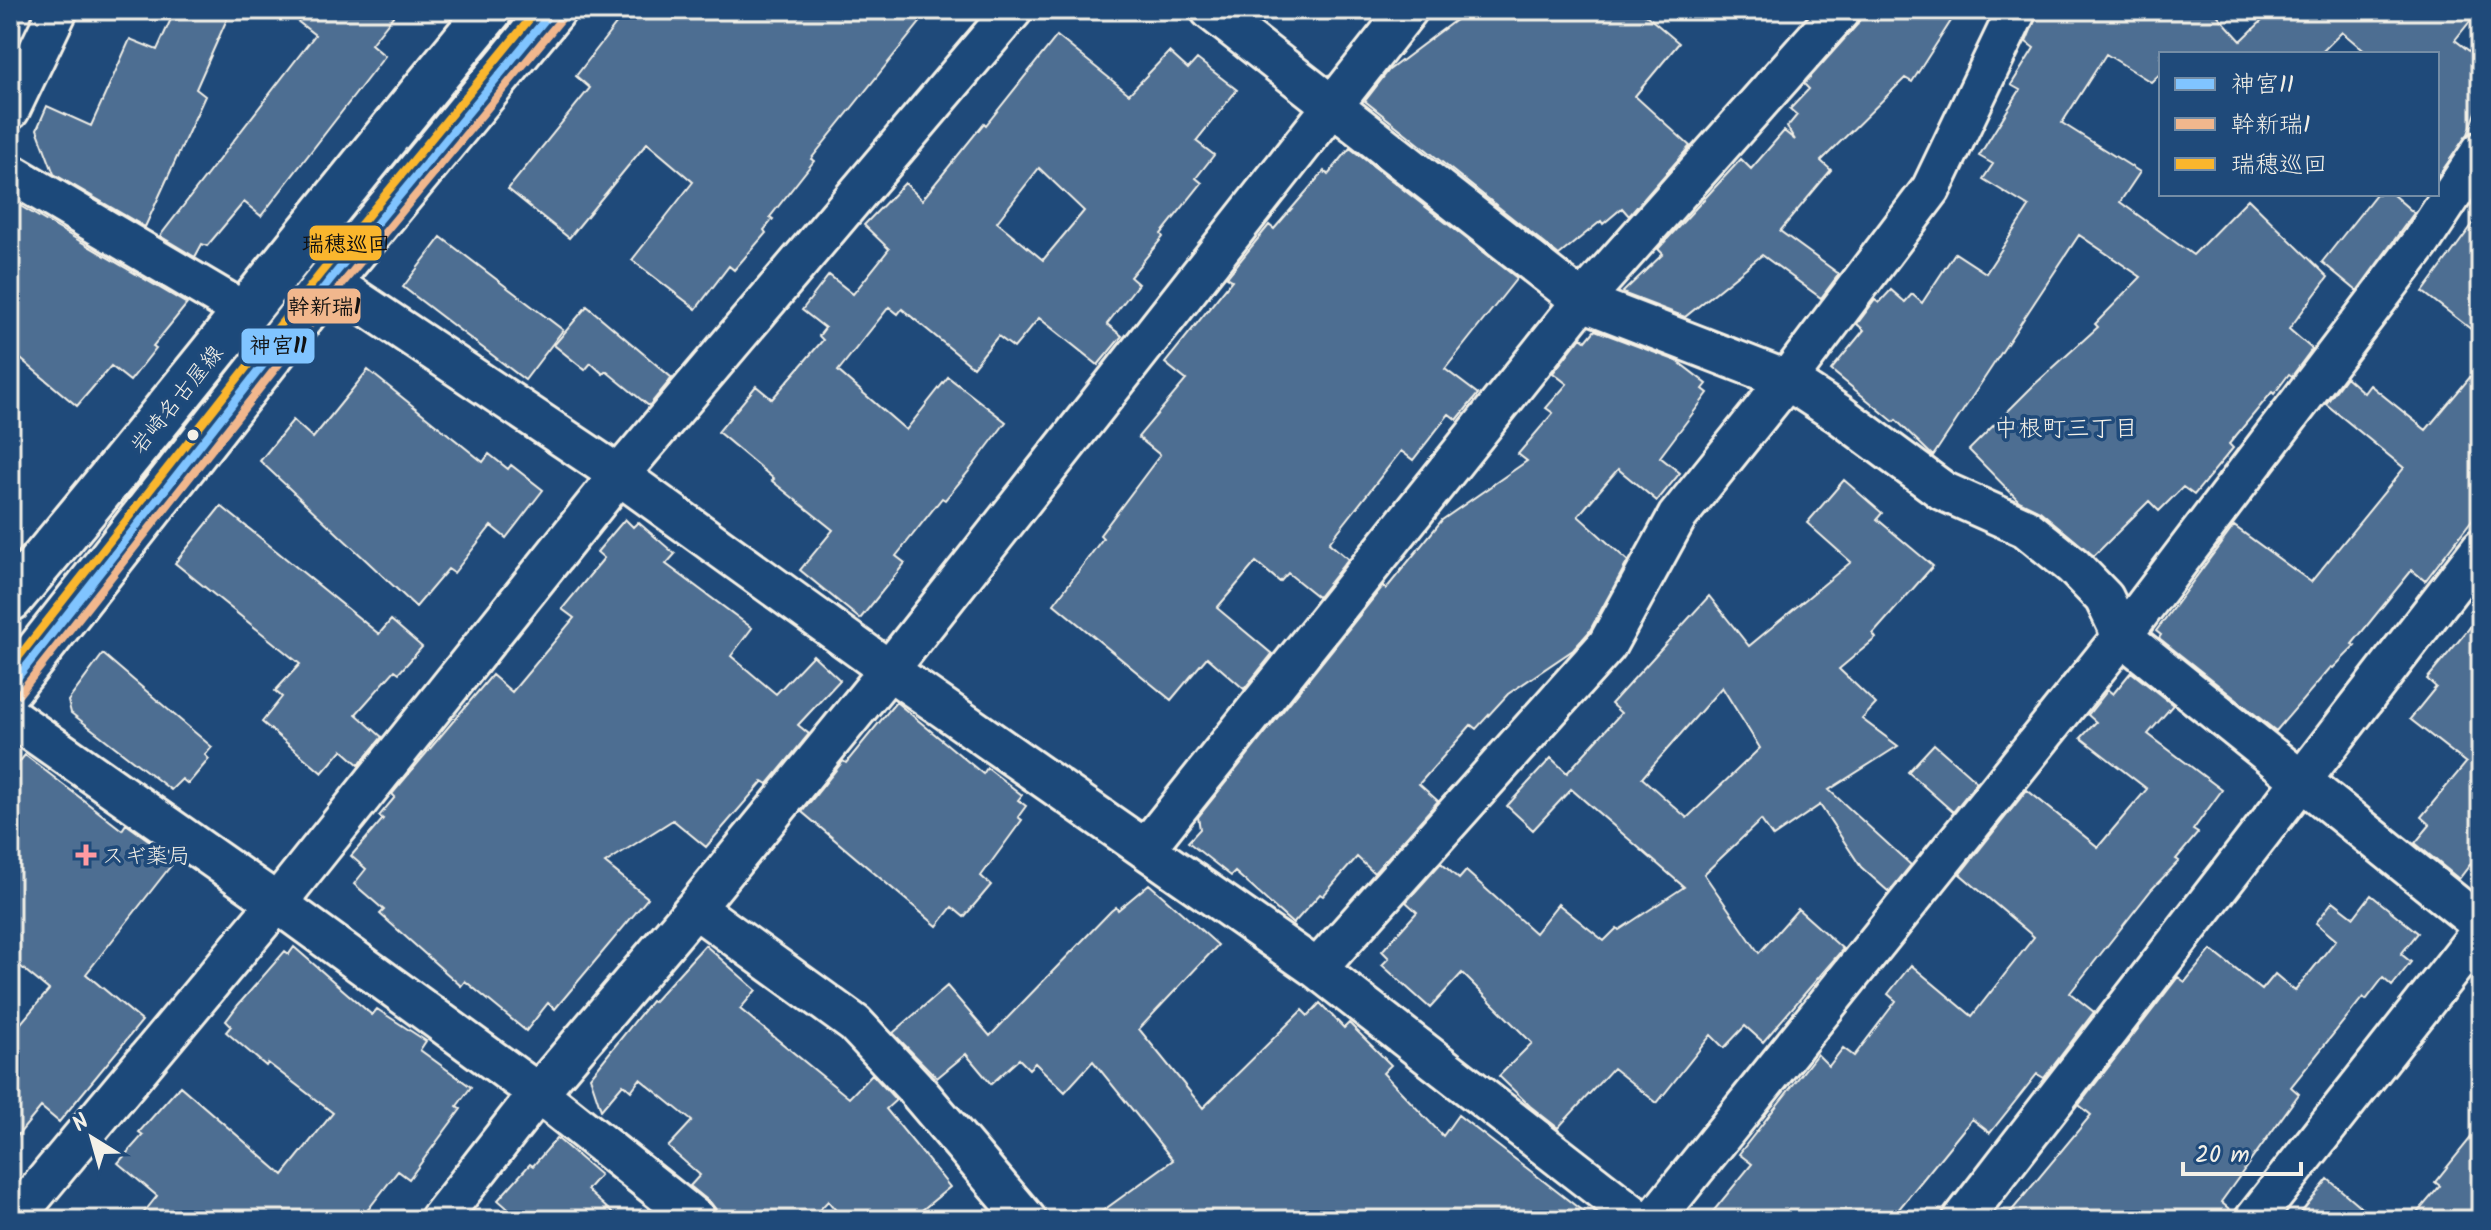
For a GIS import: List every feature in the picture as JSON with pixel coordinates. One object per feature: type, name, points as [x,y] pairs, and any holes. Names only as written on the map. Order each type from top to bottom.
[{"type":"main road","name":"岩崎名古屋線","points":[[10,599],[120,469],[490,10]]},
{"type":"main road","name":"岩崎名古屋線","points":[[22,678],[329,281],[553,10]]},
{"type":"street","points":[[10,110],[58,10]]},
{"type":"street","points":[[13,1220],[277,903],[619,475],[1013,10]]},
{"type":"street","points":[[1210,10],[1582,301],[1787,380],[1839,414],[1943,491],[2026,528],[2073,566],[2104,598],[2122,636],[2481,925]]},
{"type":"street","points":[[439,1220],[538,1093],[695,908],[889,670],[1408,10]]},
{"type":"street","points":[[1145,849],[1582,301],[1841,10]]},
{"type":"street","points":[[1317,969],[1607,645],[1677,517],[1787,380],[1931,189],[2017,10]]},
{"type":"street","points":[[1654,1220],[2122,636],[2421,242],[2481,151]]},
{"type":"street","points":[[10,173],[245,312]]},
{"type":"street","points":[[329,281],[619,475],[889,670],[1317,969],[1640,1220]]},
{"type":"street","points":[[1962,1220],[2481,548]]},
{"type":"street","points":[[10,716],[277,903],[538,1093],[697,1220]]},
{"type":"street","points":[[695,908],[855,1024],[914,1087],[1027,1220]]},
{"type":"street","points":[[2254,1220],[2481,931]]},
{"type":"building","points":[[175,10],[231,10],[196,89],[205,96],[145,227],[54,174],[37,129],[47,106],[91,126],[130,39],[157,50]]},
{"type":"building","points":[[283,10],[398,10],[371,44],[385,56],[261,216],[244,202],[207,246],[202,244],[195,257],[160,236],[315,35]]},
{"type":"building","points":[[627,10],[930,10],[811,159],[814,161],[770,217],[773,219],[764,230],[766,233],[734,270],[729,266],[696,309],[632,260],[693,182],[647,143],[569,238],[508,189],[590,88],[576,76]]},
{"type":"building","points":[[1469,10],[1640,10],[1679,43],[1635,96],[1690,146],[1629,216],[1622,208],[1559,255],[1365,101],[1389,70]]},
{"type":"building","points":[[1863,10],[1958,10],[1912,82],[1905,78],[1821,161],[1831,170],[1780,231],[1839,274],[1821,298],[1762,255],[1685,317],[1625,294],[1623,292],[1663,254],[1658,249],[1741,159],[1751,169],[1784,131],[1795,140],[1787,127],[1797,115],[1790,109],[1809,89],[1804,84],[1857,25]]},
{"type":"building","points":[[2039,10],[2213,10],[2241,41],[2273,10],[2479,10],[2455,40],[2481,60],[2481,99],[2468,134],[2439,175],[2439,52],[2366,52],[2342,32],[2322,52],[2159,52],[2159,75],[2151,82],[2106,54],[2062,123],[2140,172],[2120,202],[2193,255],[2248,199],[2328,277],[2289,329],[2312,349],[2292,376],[2289,374],[2274,394],[2272,392],[2229,444],[2233,448],[2194,495],[2183,487],[2159,511],[2149,501],[2094,556],[2040,511],[2019,501],[1969,450],[2098,327],[2095,324],[2141,277],[2079,235],[1933,456],[1896,420],[1894,422],[1831,370],[1864,330],[1857,324],[1875,300],[1879,303],[1891,290],[1905,302],[1912,294],[1922,303],[1955,253],[1986,273],[2029,207],[1983,179],[1993,164],[1979,156],[2020,90],[2011,85],[2034,48],[2026,42]]},
{"type":"building","points":[[1057,36],[1129,94],[1169,52],[1188,69],[1197,59],[1237,90],[1196,141],[1214,155],[1196,178],[1202,183],[1130,277],[1138,284],[1107,324],[1122,336],[1098,365],[1039,318],[1014,348],[998,336],[973,367],[902,309],[898,314],[889,307],[838,371],[906,430],[948,377],[1006,422],[969,471],[945,500],[942,498],[896,556],[905,563],[860,619],[800,570],[833,530],[718,432],[756,386],[772,399],[823,340],[819,336],[825,328],[802,310],[829,275],[853,294],[889,249],[864,225],[905,183],[922,200],[984,123],[986,125]],"holes":[[[1039,168],[1084,211],[1043,260],[997,222]]]},
{"type":"building","points":[[1350,148],[1517,278],[1445,369],[1478,394],[1457,420],[1449,414],[1413,460],[1401,451],[1329,543],[1348,559],[1318,597],[1288,573],[1280,582],[1256,562],[1217,608],[1272,654],[1244,689],[1207,657],[1171,700],[1054,604],[1103,538],[1100,535],[1160,455],[1138,437],[1186,380],[1165,363],[1232,280],[1227,277],[1269,225],[1274,229],[1324,171],[1328,175]]},
{"type":"building","points":[[2374,196],[2394,196],[2414,213],[2357,291],[2322,262]]},
{"type":"building","points":[[10,200],[187,304],[130,381],[111,366],[77,406],[10,350]]},
{"type":"building","points":[[2481,213],[2481,337],[2423,292]]},
{"type":"building","points":[[441,237],[563,330],[525,380],[403,287]]},
{"type":"building","points":[[587,306],[672,378],[649,406],[606,371],[603,374],[591,363],[585,370],[554,345]]},
{"type":"building","points":[[1595,330],[1677,361],[1707,384],[1703,389],[1708,393],[1660,457],[1680,473],[1657,501],[1618,469],[1578,516],[1628,561],[1589,632],[1573,650],[1508,694],[1476,729],[1471,725],[1419,784],[1438,801],[1374,873],[1357,857],[1293,924],[1235,872],[1231,876],[1188,842],[1200,829],[1198,817],[1383,586],[1386,589],[1442,520],[1527,461],[1518,454],[1553,413],[1546,408],[1567,384],[1553,373],[1581,337],[1586,341]]},
{"type":"building","points":[[2481,364],[2481,508],[2425,581],[2412,570],[2352,644],[2355,646],[2331,667],[2276,731],[2159,638],[2161,635],[2156,631],[2234,526],[2311,582],[2404,468],[2326,404],[2346,377],[2364,393],[2370,385],[2426,430]]},
{"type":"building","points":[[368,370],[483,462],[489,454],[508,469],[511,465],[543,490],[506,538],[491,526],[454,573],[448,569],[416,607],[260,461],[293,420],[313,438]]},
{"type":"building","points":[[1844,480],[1882,513],[1877,519],[1933,566],[1873,634],[1876,638],[1839,669],[1876,704],[1862,719],[1898,746],[1829,790],[1911,865],[1889,892],[1861,867],[1820,805],[1773,837],[1761,820],[1704,874],[1759,953],[1798,909],[1843,949],[1763,1042],[1745,1026],[1724,1048],[1711,1035],[1657,1103],[1613,1068],[1558,1128],[1499,1076],[1532,1043],[1462,973],[1430,1008],[1382,965],[1389,958],[1382,951],[1417,912],[1406,902],[1441,863],[1459,879],[1466,871],[1535,933],[1558,904],[1604,941],[1617,928],[1619,930],[1684,887],[1571,789],[1533,830],[1507,806],[1551,758],[1567,773],[1621,713],[1611,704],[1709,596],[1749,646],[1851,562],[1807,523]],"holes":[[[1722,687],[1760,748],[1687,818],[1642,778]]]},
{"type":"building","points":[[221,506],[379,634],[391,620],[422,647],[399,673],[395,670],[356,714],[382,737],[359,765],[342,750],[322,773],[262,722],[282,697],[275,691],[300,664],[175,563]]},
{"type":"building","points":[[625,519],[633,527],[638,522],[675,554],[666,564],[752,628],[731,656],[776,694],[813,655],[840,680],[798,725],[809,734],[768,784],[763,781],[706,847],[673,820],[605,863],[648,898],[555,1009],[548,1003],[526,1031],[465,981],[461,986],[380,914],[384,910],[354,884],[366,869],[351,856],[383,819],[379,816],[395,797],[392,794],[492,675],[512,692],[574,618],[562,609],[604,558],[597,552]]},
{"type":"building","points":[[2481,614],[2481,850],[2459,879],[2415,843],[2430,825],[2421,817],[2466,763],[2410,719],[2436,687],[2427,679]]},
{"type":"building","points":[[103,654],[212,747],[205,755],[209,759],[188,784],[182,779],[171,790],[71,713],[68,701]]},
{"type":"building","points":[[2131,672],[2173,705],[2148,734],[2222,790],[2193,830],[2198,833],[2176,859],[2179,861],[2152,889],[2070,993],[2094,1012],[2044,1078],[2037,1074],[1990,1133],[1972,1119],[1890,1220],[1706,1220],[1752,1164],[1739,1154],[1817,1054],[1829,1066],[1843,1048],[1854,1056],[1896,1001],[1888,994],[1911,965],[1972,1016],[2034,937],[1960,874],[2027,790],[2098,847],[2147,789],[2081,738],[2096,722],[2088,715],[2108,690],[2113,694]]},
{"type":"building","points":[[896,702],[983,774],[987,768],[1022,795],[1018,800],[1026,806],[1018,817],[1022,820],[981,876],[991,885],[964,917],[952,907],[937,926],[802,812]]},
{"type":"building","points":[[1934,744],[1977,782],[1953,812],[1908,772]]},
{"type":"building","points":[[25,755],[122,830],[126,824],[154,844],[152,847],[173,863],[86,974],[142,1021],[59,1122],[41,1107],[10,1145],[10,1036],[49,990],[10,958],[10,773]]},
{"type":"building","points":[[1149,884],[1218,945],[1139,1029],[1203,1108],[1302,1010],[1308,1016],[1320,1003],[1344,1028],[1349,1023],[1391,1065],[1383,1073],[1443,1136],[1458,1115],[1594,1220],[1090,1220],[1173,1160],[1093,1061],[1065,1092],[1035,1063],[1029,1069],[1019,1059],[991,1084],[966,1054],[937,1078],[893,1033],[947,986],[990,1036],[1111,911],[1116,907],[1118,910]]},
{"type":"building","points":[[2371,895],[2418,933],[2401,954],[2411,962],[2392,986],[2383,978],[2366,1000],[2363,997],[2291,1087],[2299,1094],[2221,1202],[2234,1213],[2232,1220],[2004,1220],[2091,1115],[2079,1105],[2178,977],[2185,982],[2211,950],[2262,990],[2275,974],[2295,991],[2336,940],[2316,923],[2333,901],[2354,917]]},
{"type":"building","points":[[705,945],[756,990],[740,1009],[849,1098],[872,1074],[896,1100],[886,1109],[950,1187],[910,1220],[844,1220],[828,1201],[810,1220],[718,1220],[717,1211],[711,1203],[690,1186],[700,1175],[668,1147],[692,1121],[640,1079],[631,1091],[623,1084],[601,1110],[590,1077],[651,1001]]},
{"type":"building","points":[[294,947],[372,1015],[377,1009],[426,1041],[420,1050],[471,1087],[457,1106],[461,1109],[409,1179],[398,1171],[360,1220],[138,1220],[157,1196],[118,1163],[143,1135],[139,1132],[180,1086],[283,1175],[333,1113],[268,1063],[266,1066],[226,1032],[231,1026],[226,1021],[238,1005],[285,951],[289,954]]},
{"type":"building","points":[[2481,1125],[2481,1220],[2411,1220],[2440,1186],[2435,1182]]},
{"type":"building","points":[[557,1138],[600,1175],[587,1190],[620,1220],[521,1220],[498,1200]]},
{"type":"building","points":[[2328,1179],[2376,1220],[2295,1220]]},
{"type":"transit line","name":"瑞穂巡回","points":[[10,668],[320,274],[537,10]]},
{"type":"transit line","name":"神宮11","points":[[10,687],[329,281],[553,10]]},
{"type":"transit line","name":"幹新瑞1","points":[[19,694],[338,289],[562,18]]},
{"type":"place","name":"スギ薬局","points":[[86,855]]},
{"type":"district","name":"中根町三丁目","points":[[2066,428]]}]
